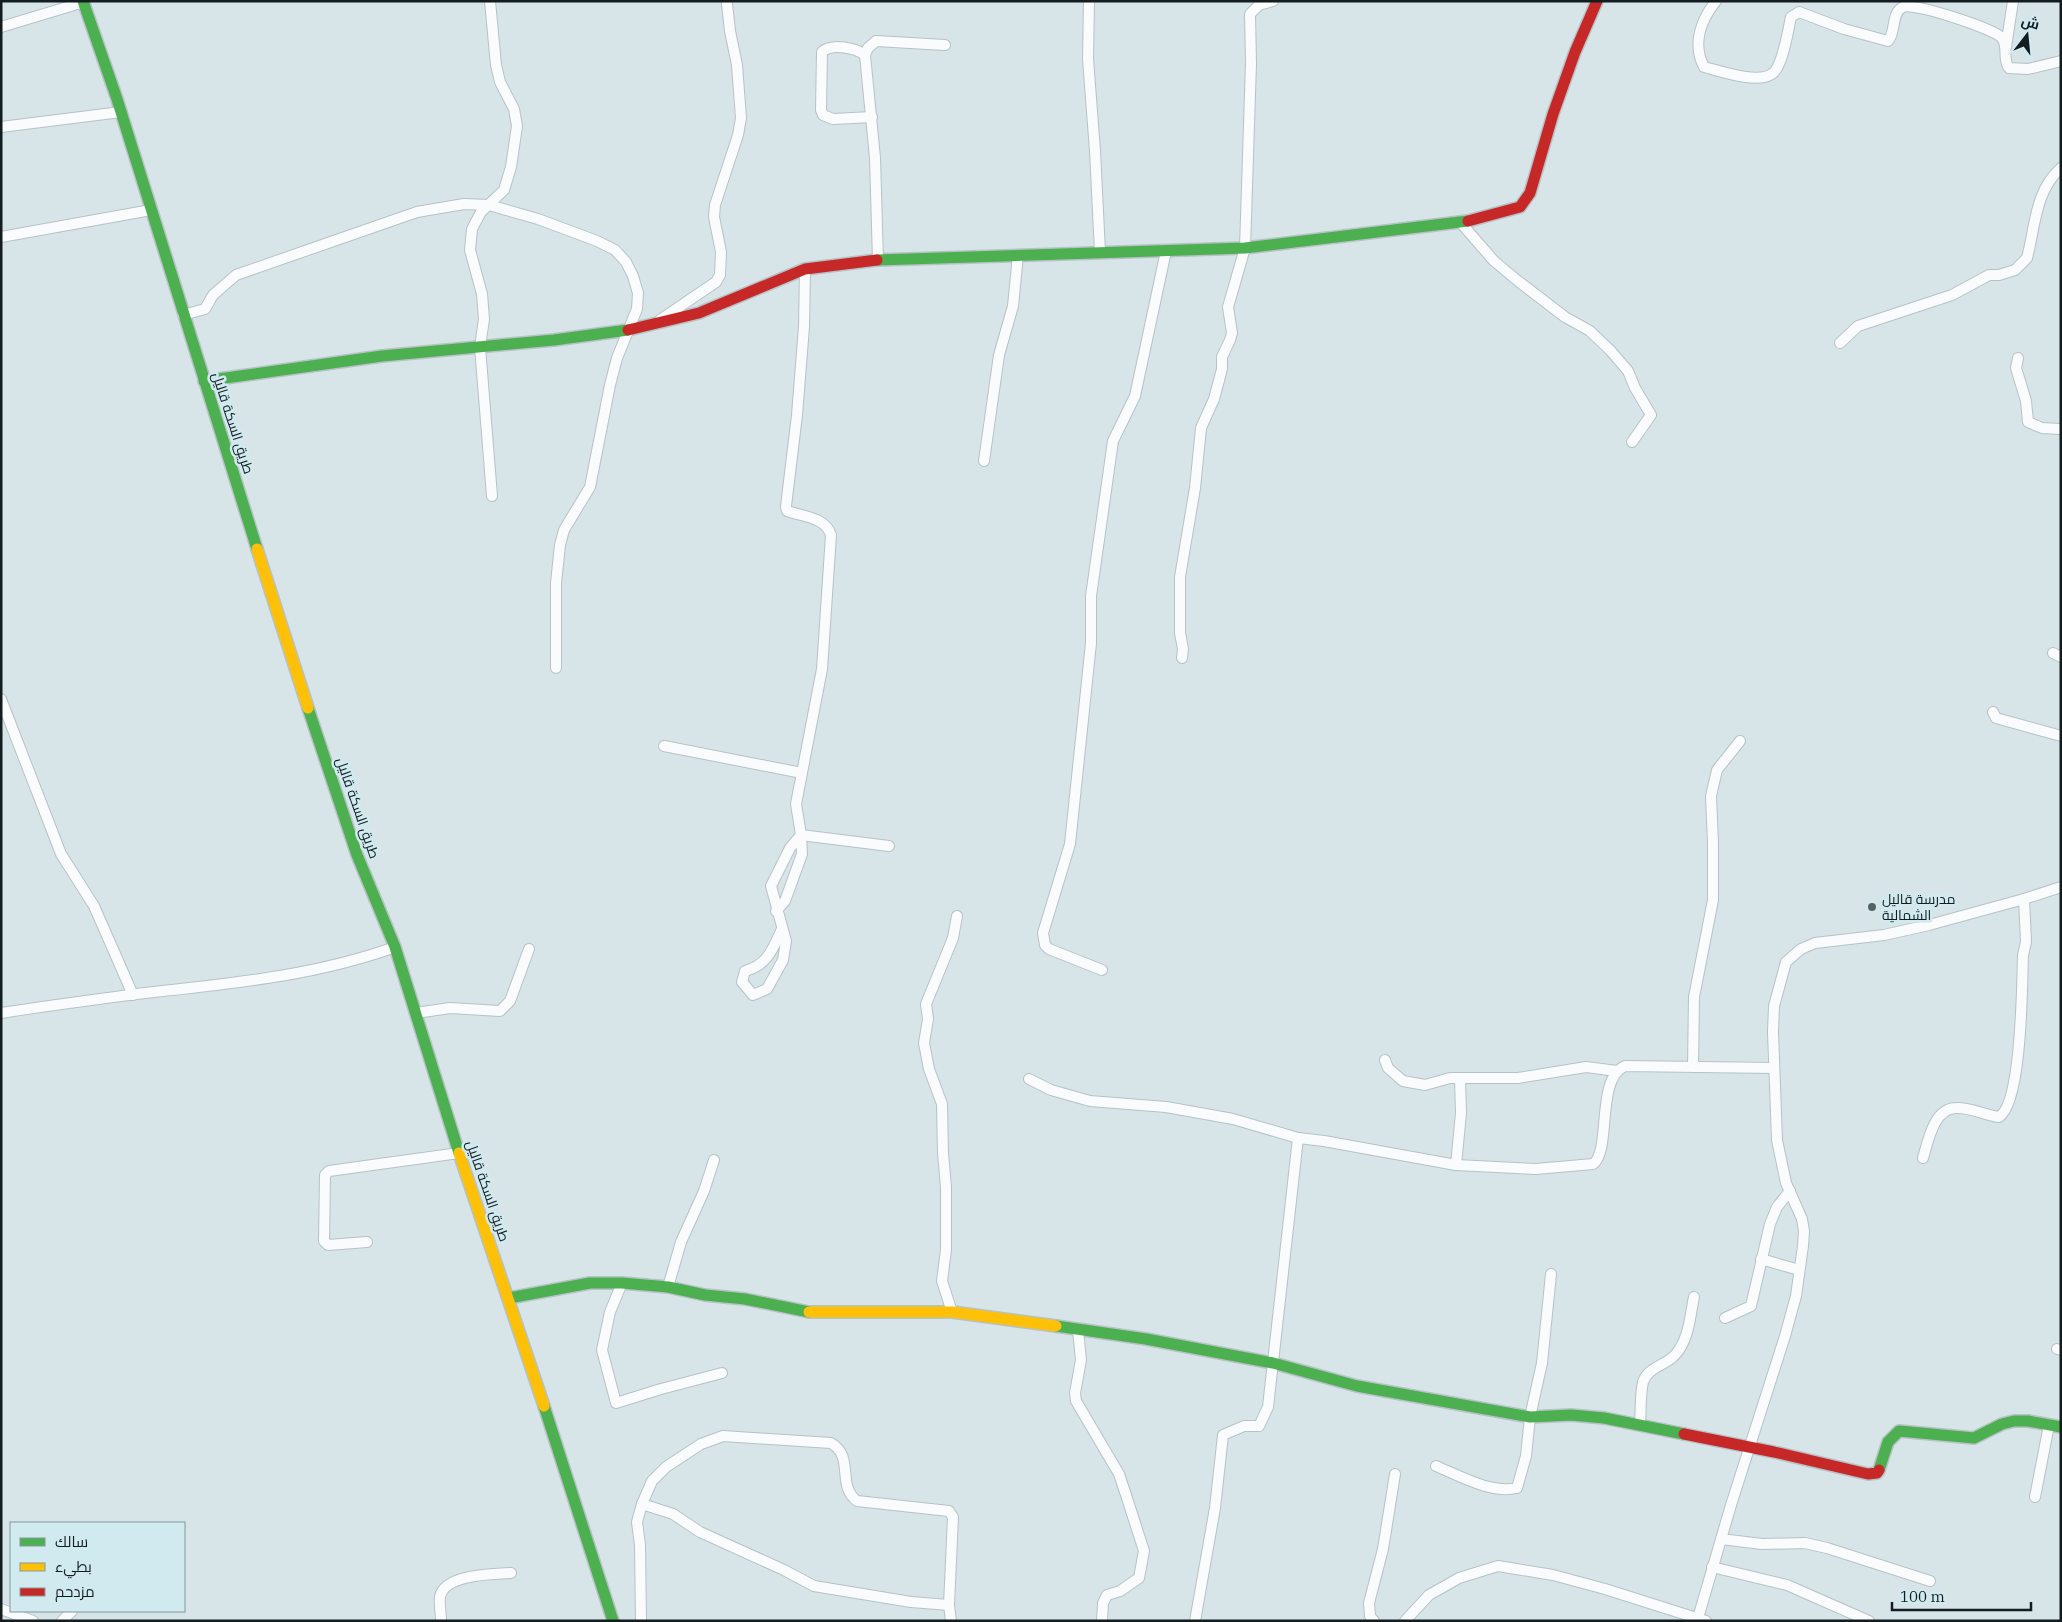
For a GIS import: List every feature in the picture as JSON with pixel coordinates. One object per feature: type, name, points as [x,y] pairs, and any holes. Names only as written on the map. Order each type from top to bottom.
[{"type":"street","points":[[490,1],[496,65],[500,82],[514,109],[517,126],[511,167],[504,190],[481,212],[472,229],[470,250],[482,294],[484,319],[480,347],[492,496]]},
{"type":"street","points":[[1089,1],[1088,59],[1100,252]]},
{"type":"street","points":[[1182,658],[1180,577],[1195,488],[1202,428],[1214,399],[1222,369],[1222,357],[1232,333],[1228,307],[1245,248],[1250,14],[1259,5],[1273,1]]},
{"type":"street","points":[[204,381],[382,356],[629,330],[699,312],[805,269],[878,260],[1245,248],[1461,223],[1496,215],[1520,207],[1530,193],[1556,105],[1575,52],[1597,1]]},
{"type":"street","points":[[1716,1],[1710,9],[1698,35],[1699,57],[1704,67],[1729,74],[1763,78],[1774,73],[1792,17],[1795,13],[1803,13],[1844,29],[1888,41],[1892,37],[1897,14],[1905,4],[1924,8],[1986,28],[2002,38],[2006,46]]},
{"type":"street","points":[[2013,1],[2006,46],[2006,64],[2009,68],[2028,69],[2061,61]]},
{"type":"street","points":[[1,26],[83,2]]},
{"type":"street","name":"طريق السكة قاليل","points":[[83,2],[152,210],[183,315],[285,638],[357,855],[395,947],[459,1152],[509,1298],[613,1621]]},
{"type":"street","points":[[651,325],[716,282],[720,275],[721,252],[714,218],[715,205],[738,135],[741,118],[737,65],[730,31],[728,4]]},
{"type":"street","points":[[878,260],[875,158],[865,55],[868,48],[876,41],[945,44]]},
{"type":"street","points":[[865,55],[852,48],[829,48],[822,52],[820,110],[823,115],[833,119],[872,117]]},
{"type":"street","points":[[1,127],[120,112]]},
{"type":"street","points":[[1840,343],[1858,326],[1952,295],[1990,276],[2009,272],[2021,265],[2027,258],[2043,192],[2051,178],[2061,168]]},
{"type":"street","points":[[183,315],[205,309],[218,290],[236,275],[417,212],[464,204],[489,205],[547,222],[598,241],[615,250],[626,262],[634,276],[638,293],[637,309],[617,358],[590,487],[564,530],[560,545],[556,583],[556,668]]},
{"type":"street","points":[[1,237],[152,210]]},
{"type":"street","points":[[1461,223],[1494,261],[1565,317],[1590,331],[1628,372],[1651,415],[1632,442]]},
{"type":"street","points":[[1102,970],[1049,950],[1045,945],[1043,932],[1070,844],[1091,643],[1091,596],[1113,441],[1135,396],[1166,251]]},
{"type":"street","points":[[984,461],[999,355],[1014,306],[1018,255]]},
{"type":"street","points":[[776,911],[785,901],[802,854],[796,804],[822,669],[831,548],[829,529],[822,522],[787,511],[786,506],[801,366],[805,269]]},
{"type":"street","points":[[2018,358],[2016,368],[2026,401],[2028,422],[2042,428],[2061,429]]},
{"type":"street","points":[[1,699],[61,854],[94,906],[133,995]]},
{"type":"street","points":[[1993,712],[1996,718],[2061,736]]},
{"type":"street","points":[[1692,1067],[1694,997],[1713,900],[1711,796],[1716,770],[1740,741]]},
{"type":"street","points":[[664,746],[802,773]]},
{"type":"street","points":[[801,835],[890,846]]},
{"type":"street","points":[[782,929],[770,955],[757,968],[745,970],[742,982],[754,994],[767,989],[783,960],[786,941],[782,929],[776,911],[771,886],[790,848],[801,835]]},
{"type":"street","points":[[771,886],[791,881]]},
{"type":"street","points":[[1405,1621],[1436,1590],[1459,1578],[1498,1566],[1553,1575],[1606,1588],[1702,1619],[1712,1567],[1796,1296],[1804,1231],[1800,1213],[1786,1183],[1778,1140],[1774,1068],[1773,1023],[1778,987],[1786,962],[1801,949],[1815,943],[1884,935],[1929,925],[2061,887]]},
{"type":"street","points":[[1923,1158],[1933,1128],[1941,1114],[1955,1108],[1998,1117],[2006,1111],[2018,1067],[2023,955],[2026,942],[2024,899]]},
{"type":"street","points":[[952,1312],[942,1280],[946,1250],[942,1104],[929,1069],[924,1043],[928,1019],[926,1004],[953,938],[957,916]]},
{"type":"street","points":[[1,1014],[64,1003],[190,989],[325,968],[395,947]]},
{"type":"street","points":[[416,1013],[450,1008],[500,1011],[510,1001],[529,949]]},
{"type":"street","points":[[1385,1060],[1393,1075],[1403,1081],[1425,1085],[1443,1079],[1518,1078],[1586,1067],[1617,1071]]},
{"type":"street","points":[[1029,1079],[1051,1090],[1090,1102],[1166,1107],[1233,1119],[1298,1138],[1456,1165],[1536,1168],[1593,1164],[1598,1158],[1608,1093],[1617,1071],[1621,1067],[1631,1065],[1774,1068]]},
{"type":"street","points":[[1456,1165],[1461,1112],[1460,1079]]},
{"type":"street","points":[[1195,1621],[1215,1508],[1223,1435],[1244,1426],[1259,1426],[1268,1407],[1298,1138]]},
{"type":"street","points":[[367,1242],[328,1245],[324,1241],[325,1175],[330,1171],[424,1159],[459,1152]]},
{"type":"street","points":[[668,1286],[681,1242],[704,1191],[714,1160]]},
{"type":"street","points":[[1725,1318],[1751,1306],[1761,1258],[1777,1207],[1790,1191]]},
{"type":"street","points":[[1761,1258],[1799,1270]]},
{"type":"street","points":[[1436,1466],[1474,1482],[1503,1490],[1517,1488],[1526,1456],[1530,1416],[1542,1363],[1551,1274]]},
{"type":"street","points":[[622,1283],[610,1312],[602,1350],[616,1403],[661,1388],[722,1373]]},
{"type":"street","points":[[509,1298],[590,1284],[622,1283],[668,1286],[705,1295],[745,1299],[814,1313],[952,1312],[1036,1322],[1146,1339],[1273,1363],[1357,1386],[1530,1416],[1571,1415],[1604,1418],[1873,1474],[1879,1470],[1890,1438],[1894,1432],[1899,1430],[1974,1438],[1988,1433],[2002,1424],[2014,1421],[2028,1421],[2055,1426],[2035,1498]]},
{"type":"street","points":[[1640,1425],[1644,1382],[1654,1367],[1665,1364],[1676,1354],[1685,1340],[1694,1297]]},
{"type":"street","points":[[1078,1330],[1081,1360],[1075,1393],[1076,1401],[1119,1474],[1144,1551],[1139,1578],[1120,1591],[1107,1595],[1103,1603],[1102,1621]]},
{"type":"street","points":[[641,1621],[640,1545],[637,1522],[652,1481],[666,1467],[701,1444],[723,1436],[831,1443],[839,1448],[843,1457],[847,1487],[851,1497],[857,1501],[949,1511],[953,1517],[949,1605],[951,1621]]},
{"type":"street","points":[[1374,1621],[1370,1616],[1369,1603],[1383,1549],[1396,1474]]},
{"type":"street","points":[[642,1504],[673,1514],[700,1532],[784,1570],[814,1586],[891,1599],[949,1605]]},
{"type":"street","points":[[1721,1539],[1762,1544],[1805,1543],[1827,1548],[1930,1582]]},
{"type":"street","points":[[1712,1567],[1788,1586],[1869,1621]]},
{"type":"street","points":[[441,1621],[440,1596],[444,1589],[464,1577],[512,1573]]},
{"type":"street","points":[[11,1612],[33,1621]]},
{"type":"street","points":[[62,1621],[71,1612]]},
{"type":"traffic: fast","points":[[83,1],[117,99],[257,549]]},
{"type":"traffic: fast","points":[[877,260],[1245,248],[1468,221]]},
{"type":"traffic: fast","points":[[204,381],[382,356],[554,340],[628,330]]},
{"type":"traffic: fast","points":[[308,708],[357,855],[395,947],[459,1153]]},
{"type":"traffic: fast","points":[[509,1298],[590,1283],[622,1283],[668,1287],[705,1295],[745,1299],[809,1312]]},
{"type":"traffic: fast","points":[[1056,1326],[1146,1339],[1273,1363],[1357,1386],[1530,1417],[1571,1415],[1604,1418],[1684,1434]]},
{"type":"traffic: fast","points":[[544,1406],[613,1621]]},
{"type":"traffic: fast","points":[[1879,1470],[1888,1442],[1899,1431],[1974,1438],[2002,1424],[2014,1421],[2028,1421],[2061,1427]]},
{"type":"traffic: slow","points":[[257,549],[308,708]]},
{"type":"traffic: slow","points":[[459,1153],[544,1406]]},
{"type":"traffic: slow","points":[[809,1312],[952,1312],[1056,1326]]},
{"type":"traffic: jam","points":[[1468,221],[1520,207],[1530,193],[1553,114],[1575,52],[1597,1]]},
{"type":"traffic: jam","points":[[628,330],[699,313],[805,269],[877,260]]},
{"type":"traffic: jam","points":[[1684,1434],[1774,1452],[1868,1474],[1877,1473],[1879,1470]]},
{"type":"place","name":"مدرسة قاليل الشمالية","points":[[1872,907]]}]
